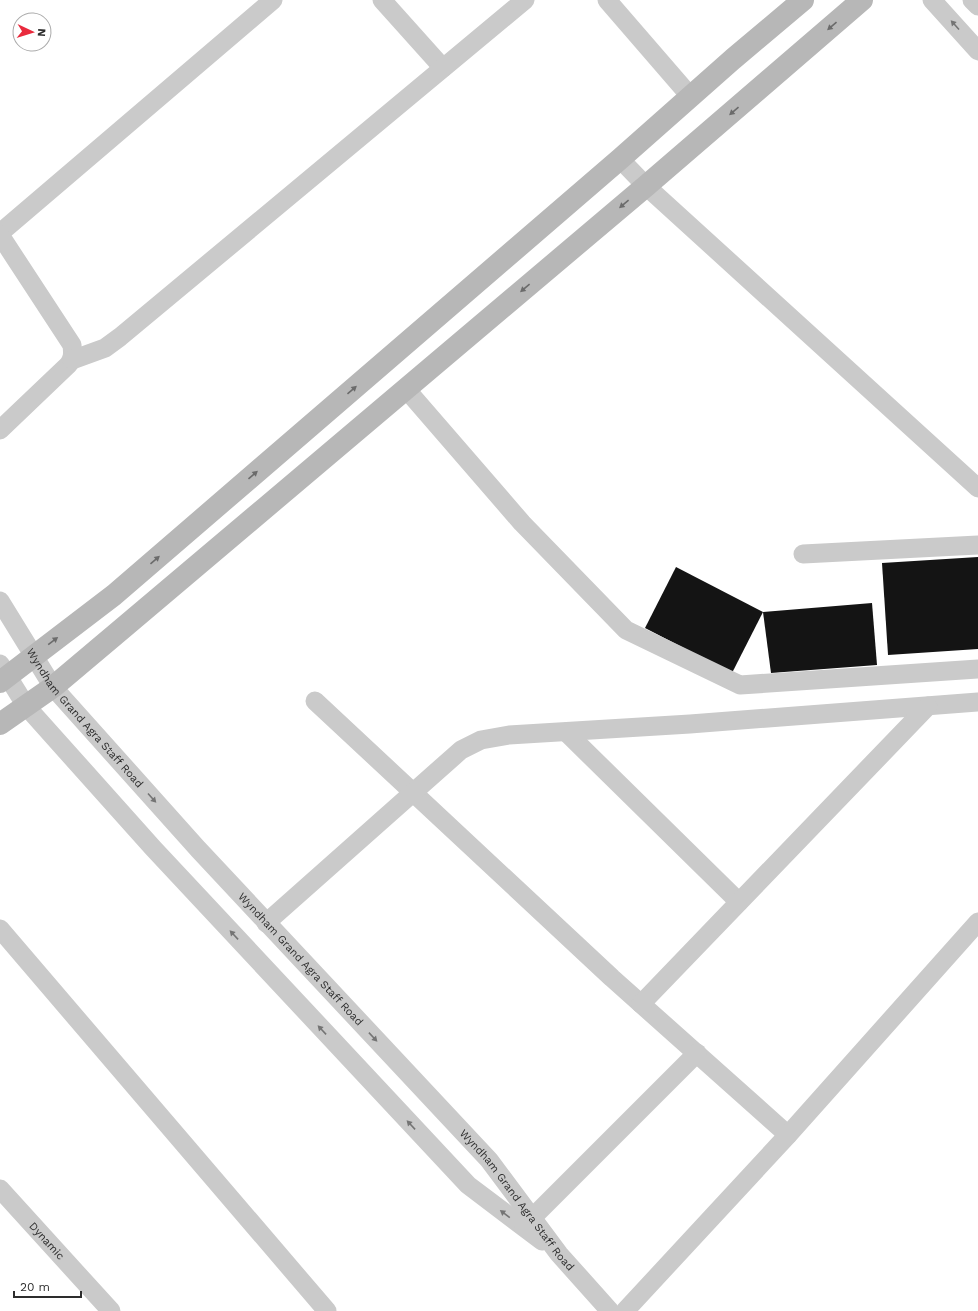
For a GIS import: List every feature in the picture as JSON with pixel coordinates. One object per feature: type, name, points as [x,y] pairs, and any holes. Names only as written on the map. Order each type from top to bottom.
[{"type":"street","points":[[72,360],[72,345],[0,234],[273,0]]},
{"type":"street","points":[[382,0],[443,68]]},
{"type":"street","points":[[0,430],[72,360],[105,348],[120,337],[525,0]]},
{"type":"street","points":[[607,0],[690,96]]},
{"type":"street","points":[[697,1054],[528,1223],[468,1185],[153,848],[26,706],[2,674],[34,656],[114,595],[803,0]]},
{"type":"street","points":[[0,724],[53,687],[646,186],[862,0]]},
{"type":"street","points":[[932,0],[978,51]]},
{"type":"street","points":[[972,0],[978,6]]},
{"type":"street","points":[[620,159],[646,186],[978,488]]},
{"type":"street","points":[[406,389],[522,523],[626,630],[740,685],[978,669]]},
{"type":"street","points":[[804,554],[978,545]]},
{"type":"street","name":"Wyndham Grand Agra Staff Road","points":[[0,601],[53,687],[266,923],[488,1160],[528,1223],[559,1254],[610,1311]]},
{"type":"street","points":[[315,701],[641,1004],[788,1135]]},
{"type":"street","points":[[266,923],[461,750],[481,740],[509,735],[698,723],[978,702]]},
{"type":"street","points":[[641,1004],[928,706]]},
{"type":"street","points":[[566,732],[739,902]]},
{"type":"street","points":[[625,1311],[788,1135],[978,922]]},
{"type":"street","points":[[0,929],[327,1311]]},
{"type":"street","name":"Dynamic","points":[[0,1189],[111,1311]]},
{"type":"building","points":[[978,557],[978,649],[888,655],[882,563]]},
{"type":"building","points":[[676,567],[763,612],[732,673],[645,628]]},
{"type":"building","points":[[872,603],[877,665],[771,673],[763,612]]}]
